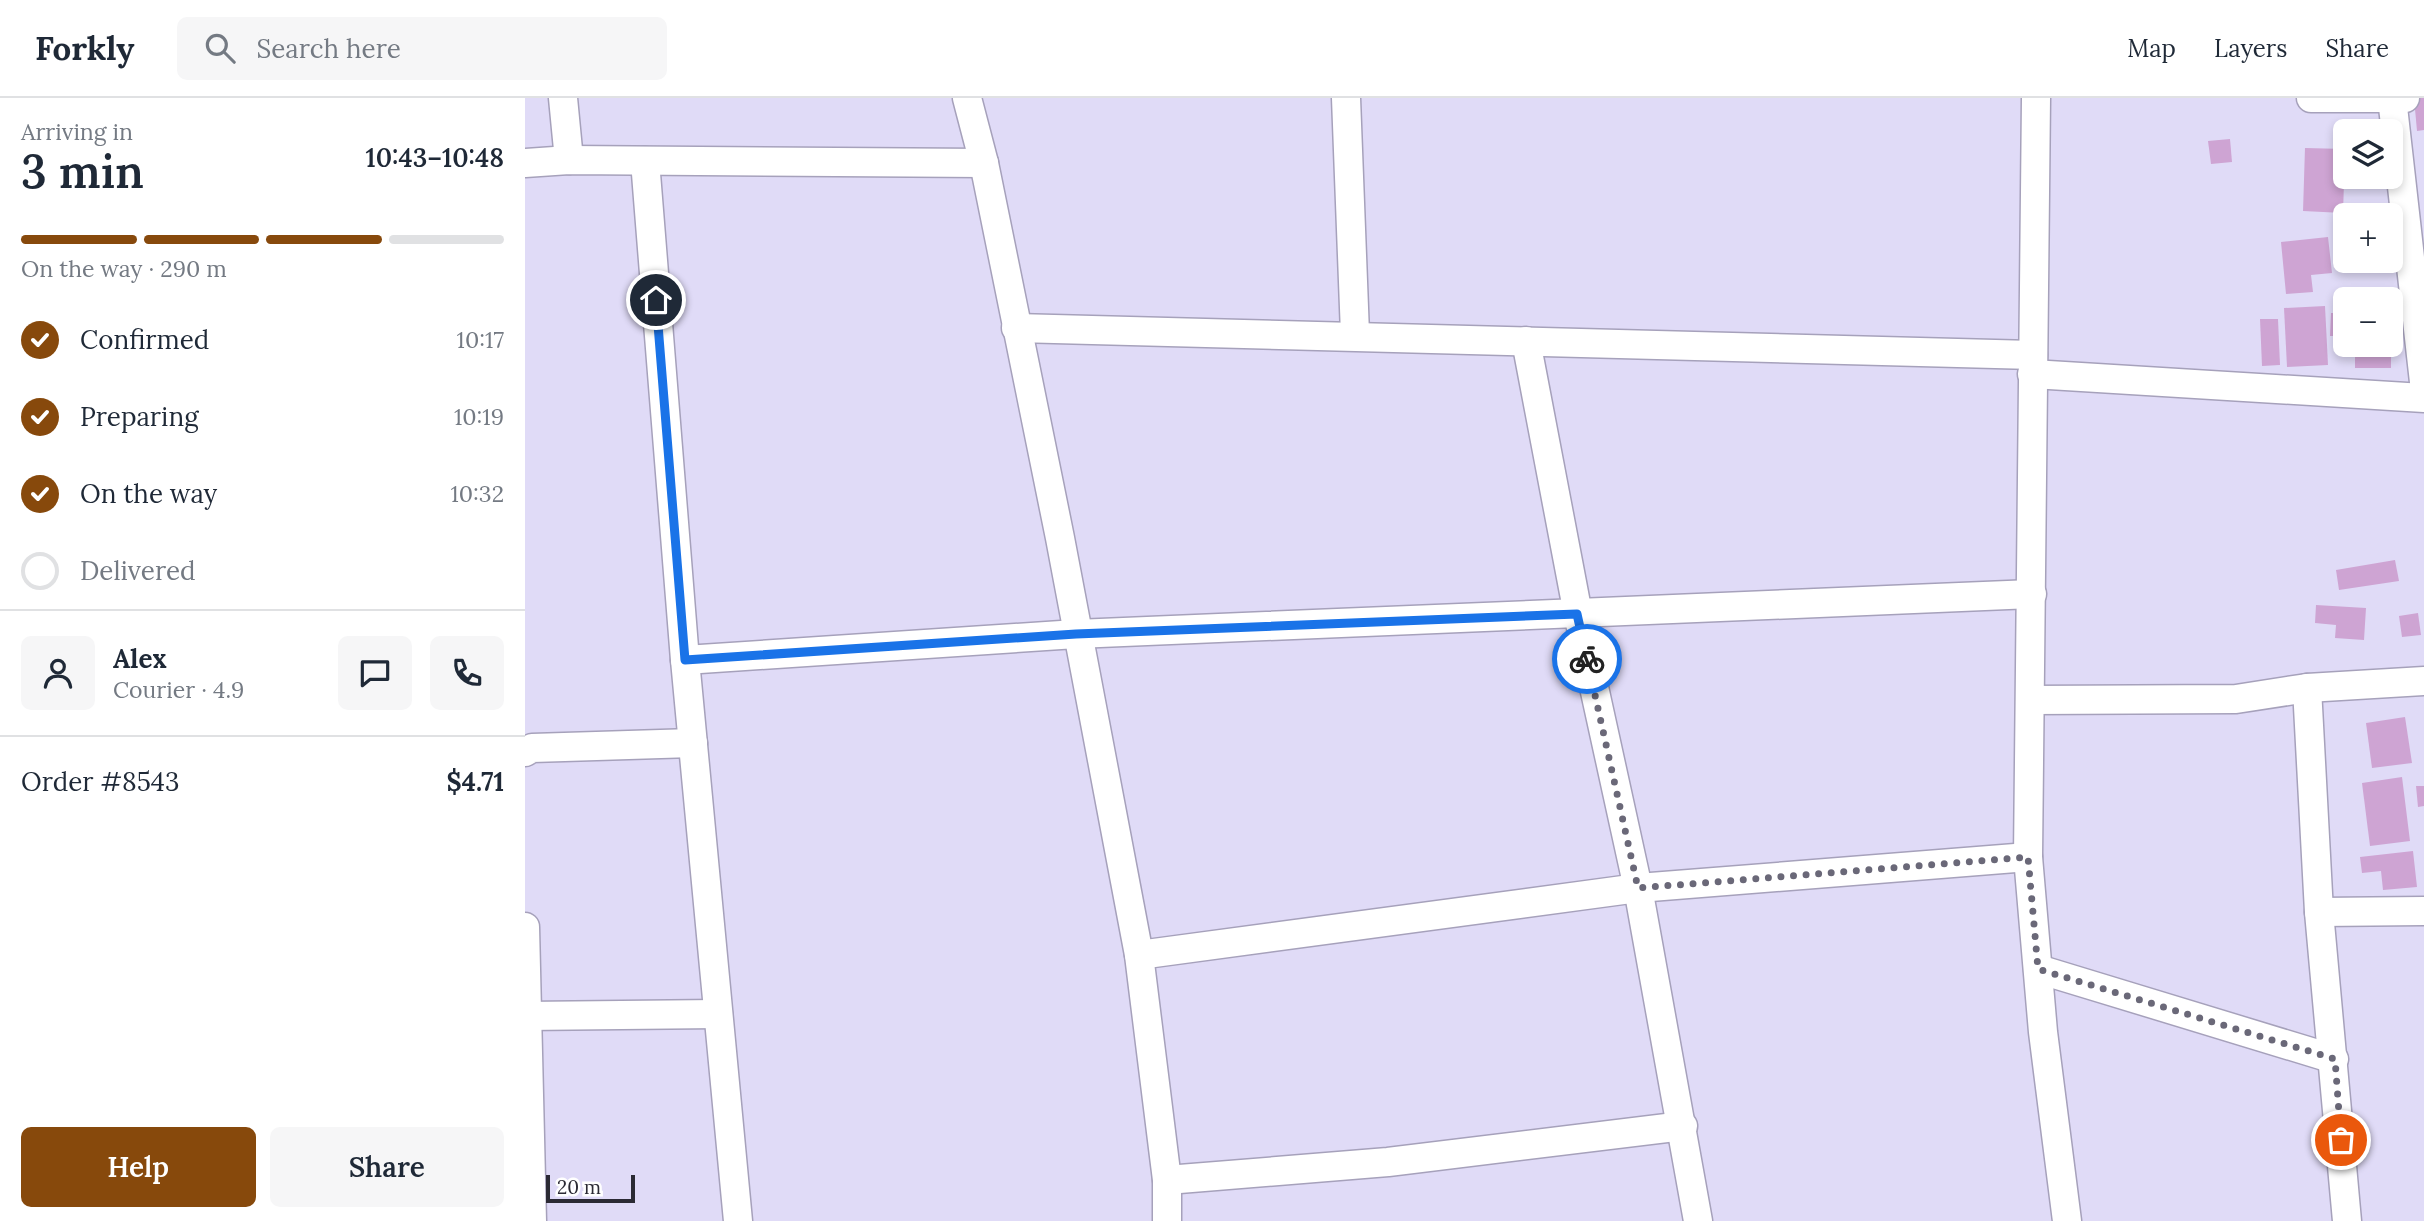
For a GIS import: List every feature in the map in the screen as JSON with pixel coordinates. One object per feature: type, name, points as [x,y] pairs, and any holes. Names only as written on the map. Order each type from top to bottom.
[{"type":"street","points":[[562,98],[569,160]]},
{"type":"street","points":[[967,98],[984,163],[1060,538],[1076,634],[1139,955],[1167,1180],[1167,1221]]},
{"type":"street","points":[[1346,98],[1355,334]]},
{"type":"street","points":[[2036,98],[2028,857],[2043,1032],[2067,1221]]},
{"type":"street","points":[[2311,98],[2397,98],[2424,382]]},
{"type":"street","points":[[525,163],[569,160],[984,163]]},
{"type":"street","points":[[645,161],[685,660],[738,1221]]},
{"type":"street","points":[[1016,328],[1355,334],[2033,365],[2424,397]]},
{"type":"street","points":[[1526,341],[1577,614],[1638,888],[1698,1221]]},
{"type":"street","points":[[685,660],[1076,634],[2032,594]]},
{"type":"street","points":[[2031,700],[2236,699],[2307,688],[2424,681]]},
{"type":"street","points":[[2307,688],[2319,912],[2335,1059],[2347,1221]]},
{"type":"street","points":[[525,752],[532,748],[693,743]]},
{"type":"street","points":[[1139,955],[1638,888],[2028,857]]},
{"type":"street","points":[[2319,912],[2424,911]]},
{"type":"street","points":[[525,927],[532,1221]]},
{"type":"street","points":[[2038,969],[2335,1059]]},
{"type":"street","points":[[526,1016],[718,1014]]},
{"type":"street","points":[[1167,1180],[1388,1162],[1683,1126]]},
{"type":"building","points":[[2414,98],[2424,98],[2424,130],[2417,131]]},
{"type":"building","points":[[2230,139],[2232,162],[2211,164],[2208,141]]},
{"type":"building","points":[[2305,148],[2333,149],[2333,189],[2344,189],[2343,203],[2333,203],[2333,212],[2303,211]]},
{"type":"building","points":[[2328,237],[2332,273],[2311,275],[2313,292],[2286,294],[2281,242]]},
{"type":"building","points":[[2325,306],[2328,365],[2287,367],[2284,308]]},
{"type":"building","points":[[2331,313],[2333,313],[2333,336],[2330,336]]},
{"type":"building","points":[[2260,319],[2278,319],[2280,365],[2262,366]]},
{"type":"building","points":[[2355,357],[2391,357],[2391,368],[2355,368]]},
{"type":"building","points":[[2395,560],[2399,581],[2339,590],[2336,570]]},
{"type":"building","points":[[2316,605],[2366,608],[2364,640],[2335,638],[2336,625],[2315,623]]},
{"type":"building","points":[[2418,613],[2421,635],[2402,637],[2399,616]]},
{"type":"building","points":[[2405,717],[2412,763],[2372,768],[2366,723]]},
{"type":"building","points":[[2402,777],[2410,841],[2370,846],[2362,783]]},
{"type":"building","points":[[2416,786],[2424,786],[2424,806],[2418,807]]},
{"type":"building","points":[[2413,851],[2417,887],[2383,890],[2381,871],[2362,873],[2360,857]]},
{"type":"way so far","points":[[1587,659],[1638,888],[2028,857],[2038,969],[2335,1059],[2341,1140]]},
{"type":"route","points":[[656,300],[685,660],[1076,634],[1577,614],[1587,659]]}]
